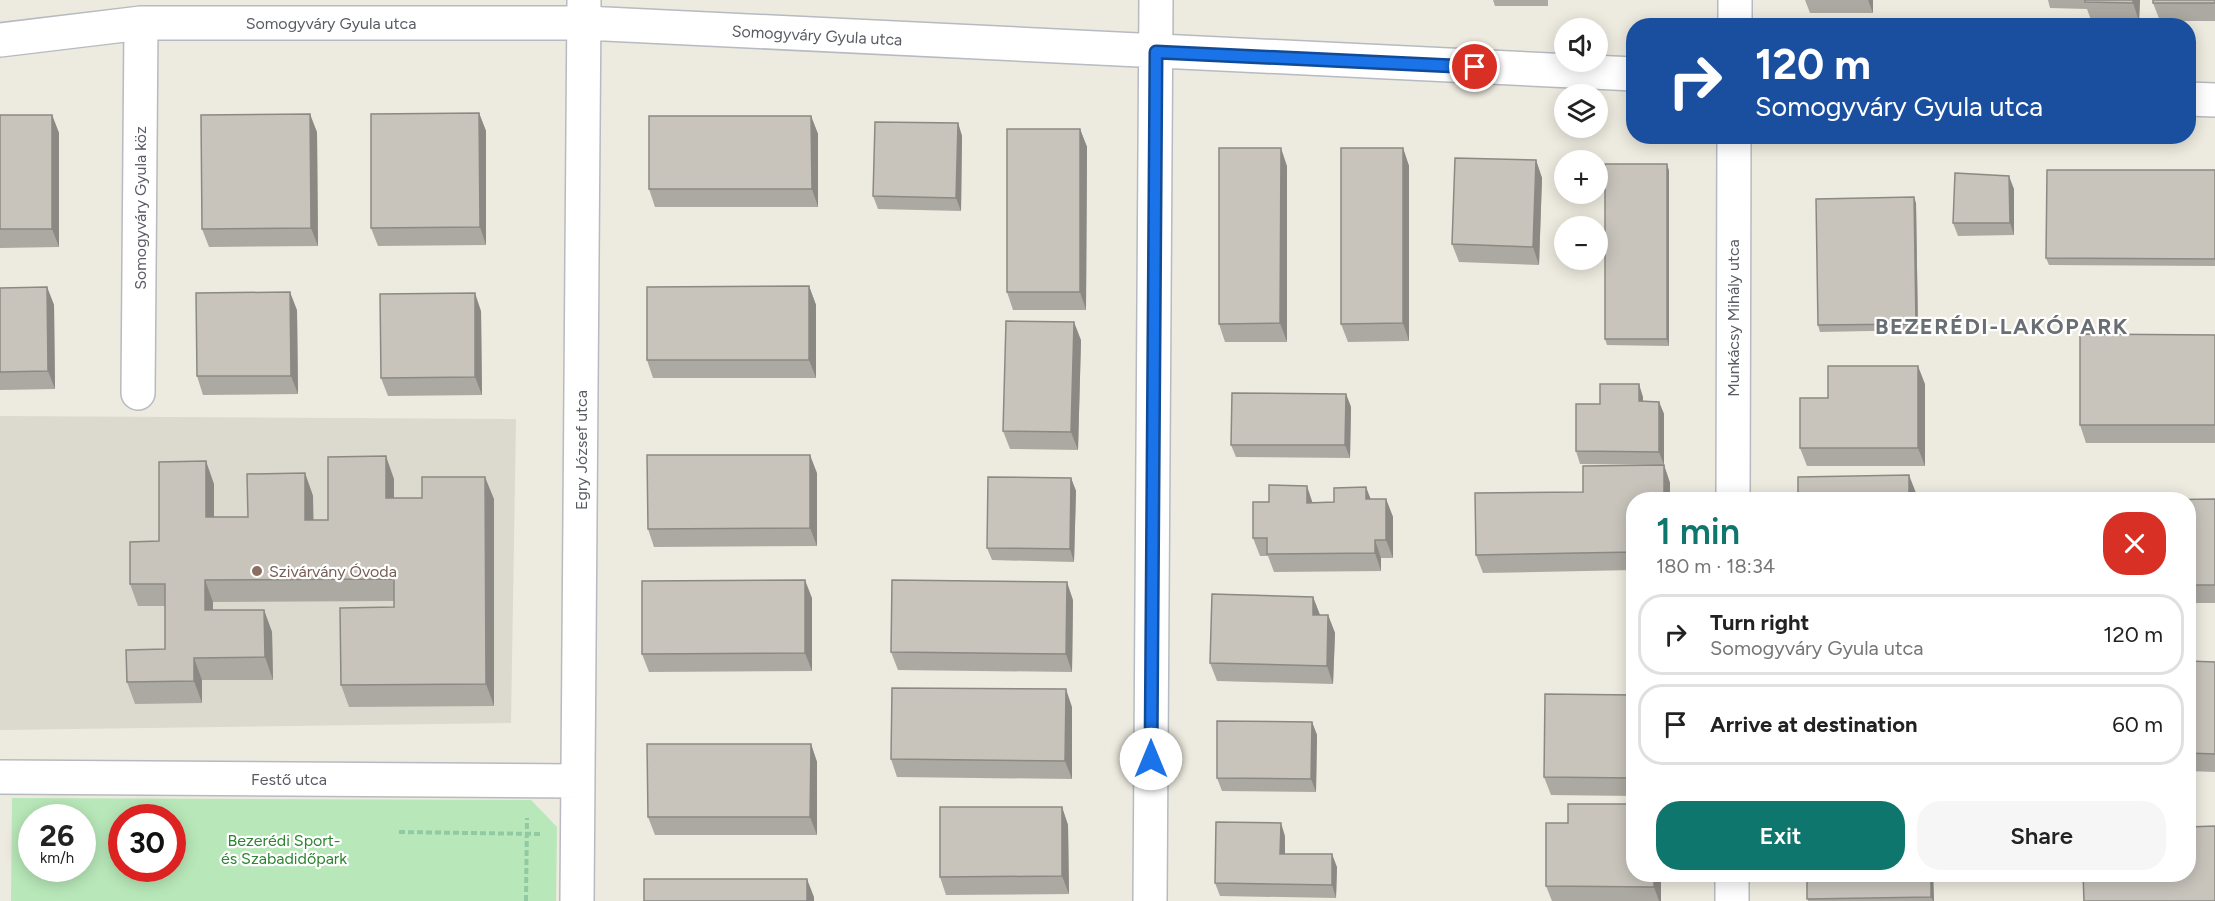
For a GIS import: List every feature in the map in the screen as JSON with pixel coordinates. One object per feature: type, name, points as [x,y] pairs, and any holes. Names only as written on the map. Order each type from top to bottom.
[{"type":"street","points":[[1150,901],[1156,0]]},
{"type":"street","points":[[1735,0],[1735,18]]},
{"type":"street","name":"Somogyváry Gyula utca","points":[[0,40],[141,23],[584,11],[1156,52],[1626,74]]},
{"type":"street","name":"Egry József utca","points":[[577,901],[584,11]]},
{"type":"street","name":"Somogyváry Gyula köz","points":[[138,393],[141,23]]},
{"type":"street","points":[[2196,99],[2215,100]]},
{"type":"street","name":"Munkácsy Mihály utca","points":[[1733,492],[1734,144]]},
{"type":"street","name":"Festő utca","points":[[0,777],[578,781]]},
{"type":"street","points":[[1732,882],[1732,901]]},
{"type":"path","points":[[526,901],[528,781]]},
{"type":"path","points":[[399,832],[577,835]]},
{"type":"shaded area","name":"Szivárvány Óvoda","points":[[0,416],[516,419],[511,723],[0,730]]},
{"type":"green space","name":"Bezerédi Sport- és Szabadidőpark","points":[[12,798],[531,800],[557,827],[556,901],[11,901]]},
{"type":"building","points":[[2085,0],[2133,0],[2133,3],[2085,2]]},
{"type":"building","points":[[2153,0],[2215,0],[2215,3],[2153,3]]},
{"type":"building","points":[[479,113],[480,227],[371,228],[371,114]]},
{"type":"building","points":[[310,114],[311,228],[202,229],[201,115]]},
{"type":"building","points":[[0,115],[52,115],[52,229],[0,229]]},
{"type":"building","points":[[649,116],[811,116],[812,189],[649,189]]},
{"type":"building","points":[[875,122],[958,123],[956,198],[873,196]]},
{"type":"building","points":[[1007,129],[1080,129],[1080,292],[1007,292]]},
{"type":"building","points":[[1219,148],[1281,148],[1280,323],[1219,324]]},
{"type":"building","points":[[1341,148],[1403,148],[1403,323],[1341,324]]},
{"type":"building","points":[[1455,158],[1536,160],[1533,247],[1452,244]]},
{"type":"building","points":[[1608,164],[1667,164],[1667,339],[1605,339],[1608,216],[1605,216],[1605,204],[1608,204]]},
{"type":"building","points":[[2047,170],[2215,170],[2215,259],[2046,258]]},
{"type":"building","points":[[1955,173],[2009,176],[2010,223],[1953,223]]},
{"type":"building","points":[[1914,197],[1916,324],[1818,325],[1816,199]]},
{"type":"building","points":[[809,286],[809,360],[647,360],[647,287]]},
{"type":"building","points":[[47,287],[48,371],[0,372],[0,288]]},
{"type":"building","points":[[290,292],[291,376],[197,376],[196,293]]},
{"type":"building","points":[[475,293],[475,377],[381,378],[380,294]]},
{"type":"building","points":[[1006,321],[1074,322],[1071,432],[1003,431]]},
{"type":"building","points":[[2080,334],[2215,335],[2215,425],[2080,425]]},
{"type":"building","points":[[1828,366],[1918,366],[1918,448],[1800,448],[1800,398],[1828,398]]},
{"type":"building","points":[[1600,384],[1639,384],[1639,401],[1659,402],[1659,452],[1576,451],[1576,404],[1600,404]]},
{"type":"building","points":[[1232,393],[1346,394],[1345,445],[1231,445]]},
{"type":"building","points":[[647,455],[810,455],[810,528],[648,529]]},
{"type":"building","points":[[386,456],[386,498],[422,498],[422,477],[485,477],[486,684],[341,685],[340,608],[394,607],[394,579],[205,580],[205,610],[264,610],[265,657],[194,658],[194,681],[127,682],[126,650],[165,649],[165,584],[130,584],[130,542],[159,541],[159,462],[206,461],[206,517],[248,517],[247,474],[305,473],[305,520],[328,520],[328,457]]},
{"type":"building","points":[[1664,465],[1664,492],[1626,492],[1626,552],[1476,555],[1475,493],[1583,492],[1583,466]]},
{"type":"building","points":[[1909,475],[1909,492],[1798,492],[1798,477]]},
{"type":"building","points":[[988,477],[1071,478],[1070,549],[987,548]]},
{"type":"building","points":[[1269,485],[1307,486],[1307,503],[1334,502],[1334,488],[1366,487],[1366,499],[1386,499],[1386,540],[1375,540],[1375,553],[1267,554],[1267,538],[1253,538],[1253,502],[1269,502]]},
{"type":"building","points":[[2196,499],[2215,499],[2215,585],[2196,585]]},
{"type":"building","points":[[805,580],[805,653],[642,654],[642,581]]},
{"type":"building","points":[[892,580],[1067,582],[1066,654],[891,652]]},
{"type":"building","points":[[1212,594],[1313,597],[1313,615],[1328,615],[1327,666],[1210,663]]},
{"type":"building","points":[[2196,661],[2215,662],[2215,754],[2196,753]]},
{"type":"building","points":[[892,688],[1066,689],[1065,761],[891,759]]},
{"type":"building","points":[[1545,694],[1626,695],[1626,778],[1544,777]]},
{"type":"building","points":[[1217,721],[1312,722],[1311,779],[1217,778]]},
{"type":"building","points":[[647,744],[811,744],[810,817],[648,817]]},
{"type":"building","points":[[1568,804],[1626,804],[1626,882],[1654,882],[1654,887],[1546,886],[1546,823],[1568,823]]},
{"type":"building","points":[[940,807],[1062,807],[1062,876],[940,877]]},
{"type":"building","points":[[1216,822],[1281,823],[1280,854],[1332,854],[1332,885],[1215,883]]},
{"type":"building","points":[[2215,826],[2215,901],[2084,901],[2083,882],[2196,882],[2196,827]]},
{"type":"building","points":[[644,879],[807,879],[807,901],[644,901]]},
{"type":"building","points":[[1807,882],[1931,882],[1931,897],[1807,899]]},
{"type":"place","name":"Szivárvány Óvoda","points":[[257,571]]},
{"type":"district","name":"BEZERÉDI-LAKÓPARK","points":[[2002,326]]},
{"type":"route","points":[[1151,759],[1156,52],[1475,67]]}]
